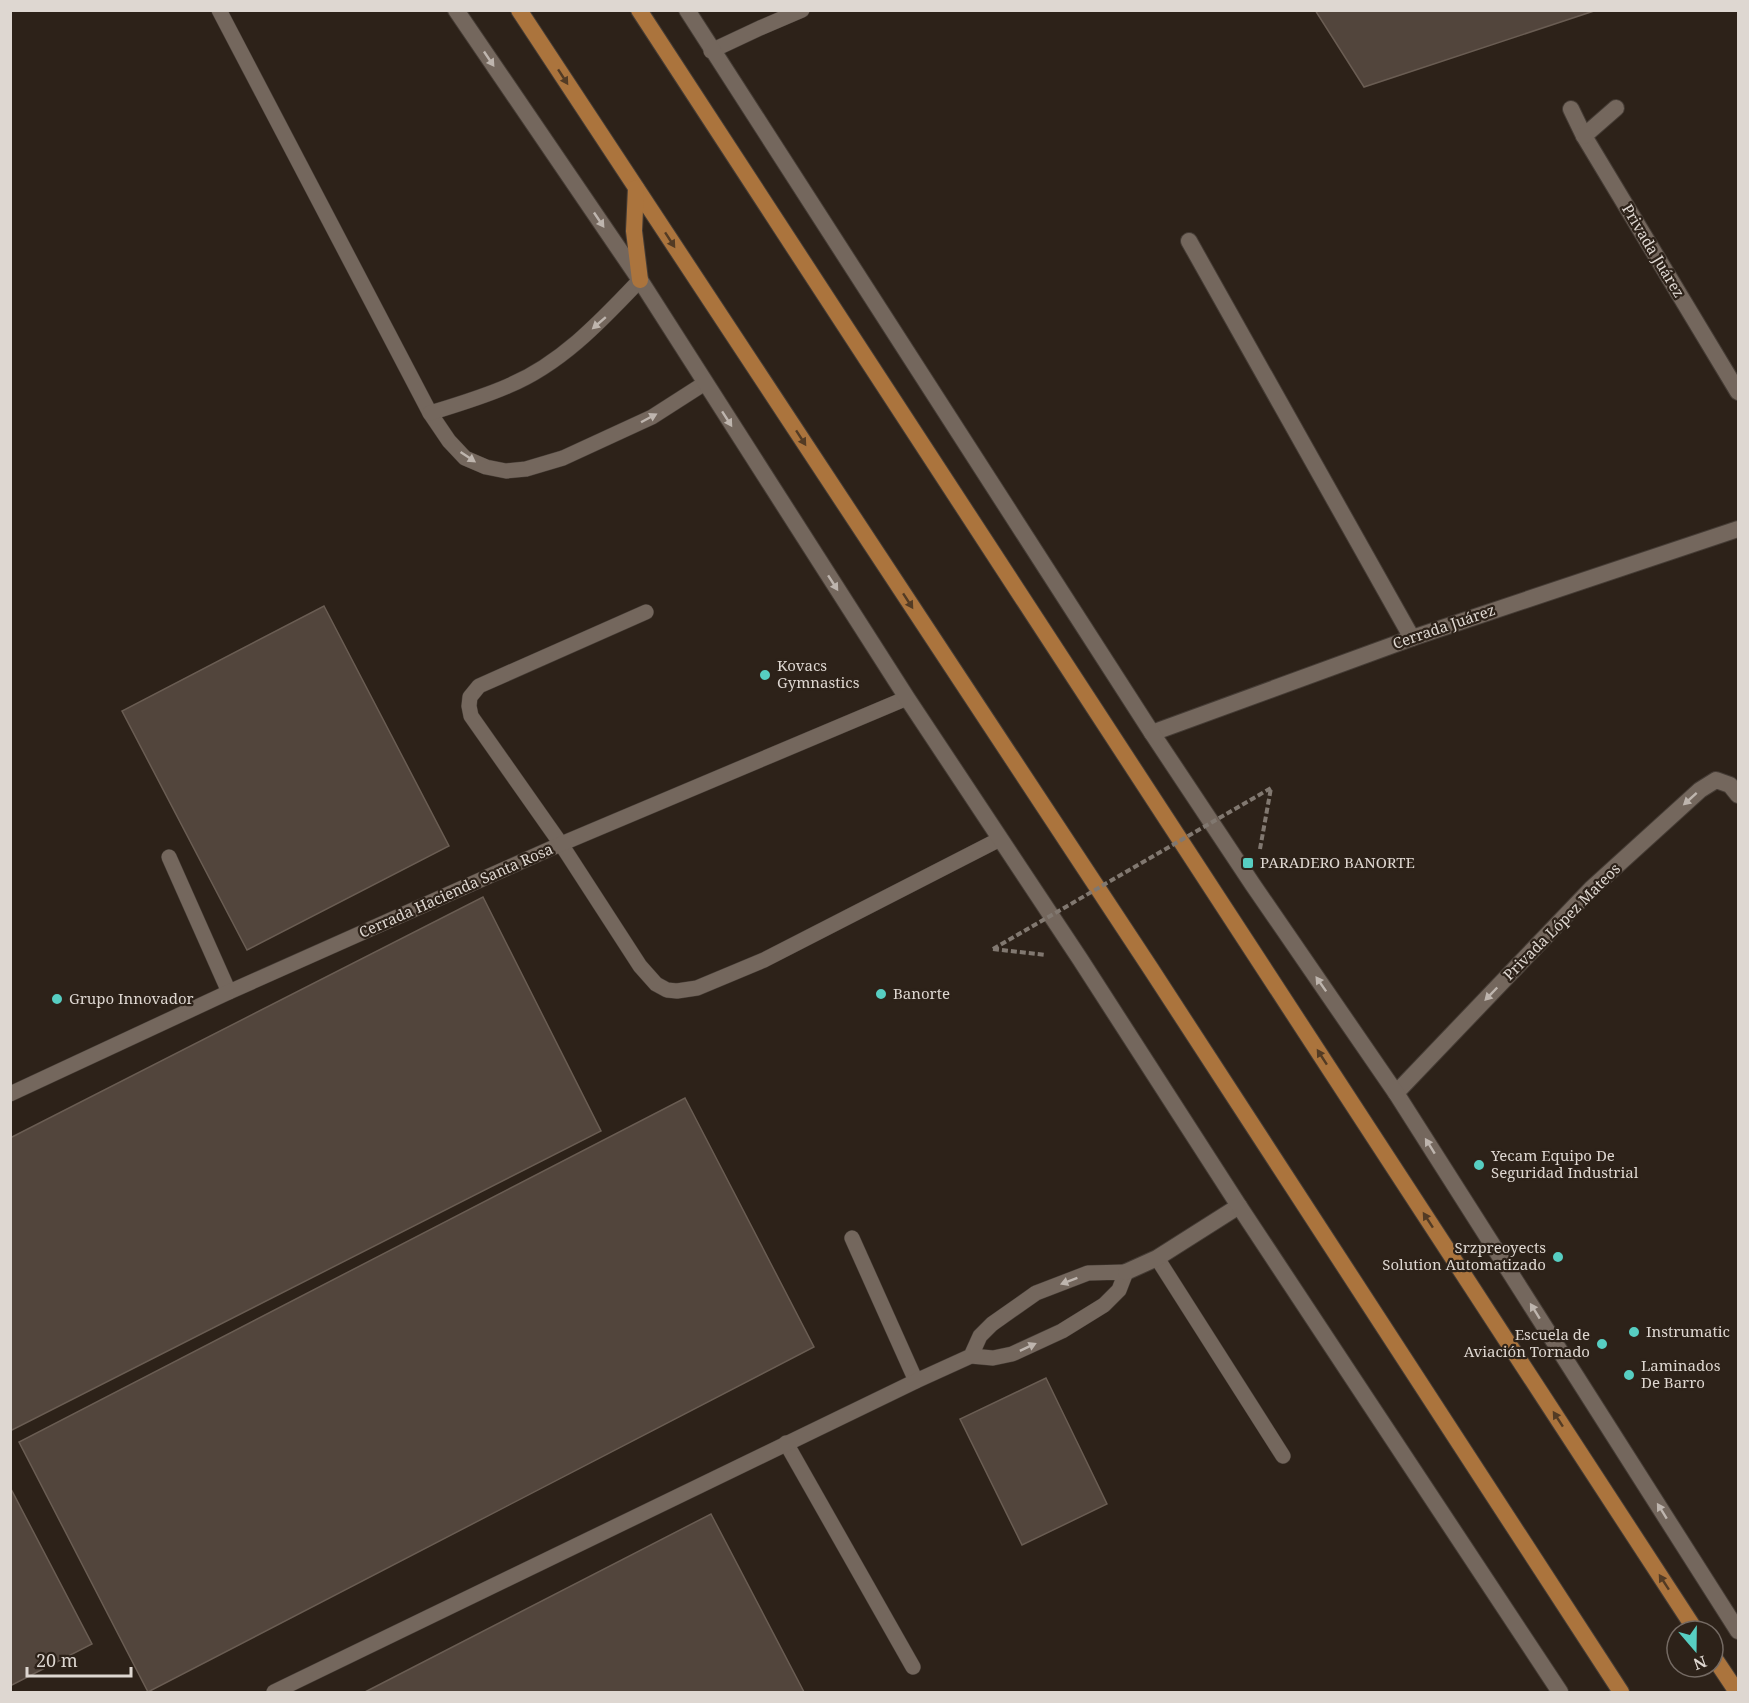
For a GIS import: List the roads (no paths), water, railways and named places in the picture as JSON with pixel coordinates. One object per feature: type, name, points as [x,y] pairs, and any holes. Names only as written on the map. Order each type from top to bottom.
[{"type":"main road","points":[[519,10],[1151,969],[1621,1692]]},
{"type":"main road","points":[[639,10],[1688,1619]]},
{"type":"main road","points":[[636,188],[634,231],[640,280]]},
{"type":"main road","points":[[1725,1674],[1737,1692]]},
{"type":"street","points":[[456,10],[640,280],[907,698],[1560,1692]]},
{"type":"street","points":[[687,10],[711,51],[1152,733],[1396,1093],[1738,1631]]},
{"type":"street","points":[[1584,136],[1616,108]]},
{"type":"street","name":"Privada Juárez","points":[[1571,109],[1584,136],[1738,392]]},
{"type":"street","points":[[1189,241],[1412,638]]},
{"type":"street","name":"Cerrada Juárez","points":[[1152,733],[1412,638],[1738,529]]},
{"type":"street","name":"Privada López Mateos","points":[[1396,1093],[1591,889],[1700,790],[1716,780],[1730,785],[1738,795]]},
{"type":"street","points":[[1126,1272],[1157,1258],[1239,1206]]},
{"type":"lane","points":[[219,10],[430,413],[449,441],[465,458],[486,467],[506,471],[526,469],[563,458],[652,417],[705,383]]},
{"type":"lane","points":[[711,51],[802,10]]},
{"type":"lane","points":[[430,413],[509,386],[552,361],[608,315],[640,280]]},
{"type":"lane","points":[[646,612],[497,676],[479,686],[470,697],[469,706],[471,716],[561,844],[640,966],[656,984],[677,992],[697,988],[764,960],[1000,839]]},
{"type":"lane","name":"Cerrada Hacienda Santa Rosa","points":[[10,1094],[229,992],[561,844],[907,698]]},
{"type":"lane","points":[[169,857],[229,992]]},
{"type":"lane","points":[[852,1238],[916,1381]]},
{"type":"lane","points":[[1157,1258],[1283,1456]]},
{"type":"lane","points":[[274,1692],[916,1381],[971,1356],[993,1358],[1012,1354],[1062,1331],[1104,1305],[1119,1290],[1126,1272],[1088,1273],[1036,1293],[992,1324],[980,1336],[971,1356]]},
{"type":"lane","points":[[786,1443],[913,1667]]},
{"type":"place","name":"Kovacs Gymnastics","points":[[765,675]]},
{"type":"place","name":"PARADERO BANORTE","points":[[1248,863]]},
{"type":"place","name":"Banorte","points":[[881,994]]},
{"type":"place","name":"Grupo Innovador","points":[[57,999]]},
{"type":"place","name":"Yecam Equipo De Seguridad Industrial","points":[[1479,1165]]},
{"type":"place","name":"Srzpreoyects Solution Automatizado","points":[[1558,1257]]},
{"type":"place","name":"Instrumatic","points":[[1634,1332]]},
{"type":"place","name":"Escuela de Aviación Tornado","points":[[1602,1344]]},
{"type":"place","name":"Laminados De Barro","points":[[1629,1375]]}]
